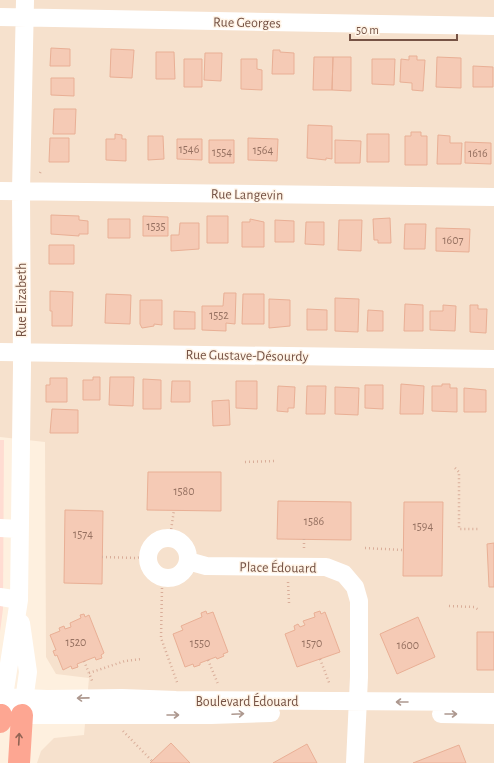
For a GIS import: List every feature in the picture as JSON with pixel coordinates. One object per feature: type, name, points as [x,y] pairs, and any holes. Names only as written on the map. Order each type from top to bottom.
[{"type":"highway","points":[[7,709],[19,763]]},
{"type":"street","name":"Rue Georges","points":[[0,17],[25,9],[494,26]]},
{"type":"street","name":"Rue Elizabeth","points":[[7,709],[18,600],[22,353],[21,191],[25,9]]},
{"type":"street","name":"Rue Langevin","points":[[0,191],[494,198]]},
{"type":"street","name":"Rue Gustave-Désourdy","points":[[0,352],[494,359]]},
{"type":"street","points":[[0,528],[19,529]]},
{"type":"street","points":[[170,538],[182,543],[186,548],[188,561],[182,573],[169,578],[156,575],[151,570],[147,556],[153,543],[158,540],[170,538]]},
{"type":"street","name":"Place Édouard","points":[[188,561],[206,566],[326,567],[344,574],[355,587],[359,601],[355,763]]},
{"type":"street","points":[[0,597],[18,600]]},
{"type":"street","name":"Boulevard Édouard","points":[[7,709],[357,708],[494,702]]},
{"type":"street","name":"Boulevard Édouard","points":[[357,708],[494,715]]},
{"type":"path","points":[[245,462],[274,461]]},
{"type":"path","points":[[455,468],[459,472],[459,529],[479,529]]},
{"type":"path","points":[[170,538],[174,510]]},
{"type":"path","points":[[304,540],[304,558]]},
{"type":"path","points":[[365,548],[403,550]]},
{"type":"path","points":[[102,557],[136,558],[147,556]]},
{"type":"path","points":[[287,567],[289,603]]},
{"type":"path","points":[[162,588],[161,638],[178,684]]},
{"type":"path","points":[[449,606],[474,607],[479,610]]},
{"type":"path","points":[[89,673],[125,661],[142,659]]},
{"type":"path","points":[[320,659],[330,685]]},
{"type":"path","points":[[208,660],[218,684]]},
{"type":"path","points":[[84,661],[93,683]]},
{"type":"path","points":[[122,730],[152,761]]},
{"type":"shaded area","points":[[0,0],[494,0],[494,763],[37,763],[41,751],[54,738],[84,735],[89,678],[56,674],[46,657],[45,442],[0,437]]},
{"type":"shaded area","points":[[0,440],[4,440],[3,609],[0,632]]},
{"type":"building","points":[[51,48],[70,49],[70,66],[50,66]]},
{"type":"building","points":[[111,49],[134,50],[132,78],[110,77]]},
{"type":"building","points":[[273,50],[294,53],[294,74],[272,74]]},
{"type":"building","points":[[156,52],[174,52],[175,79],[156,79]]},
{"type":"building","points":[[205,53],[222,53],[221,81],[204,80]]},
{"type":"building","points":[[409,56],[417,56],[417,60],[425,60],[423,91],[412,90],[412,83],[400,82],[401,59],[409,60]]},
{"type":"building","points":[[314,57],[333,57],[332,90],[313,90]]},
{"type":"building","points":[[333,57],[351,57],[351,91],[332,90]]},
{"type":"building","points":[[437,57],[461,58],[461,88],[436,87]]},
{"type":"building","points":[[184,59],[202,59],[202,87],[184,87]]},
{"type":"building","points":[[241,59],[257,59],[257,69],[262,70],[262,90],[241,89]]},
{"type":"building","points":[[372,59],[395,59],[394,85],[372,84]]},
{"type":"building","points":[[473,66],[493,67],[493,87],[473,87]]},
{"type":"building","points":[[51,78],[74,78],[74,96],[51,95]]},
{"type":"building","points":[[54,109],[76,109],[75,134],[53,134]]},
{"type":"building","points":[[308,125],[332,126],[332,159],[326,158],[326,160],[307,158]]},
{"type":"building","points":[[411,132],[421,132],[421,136],[427,136],[427,165],[405,165],[405,136],[411,136]]},
{"type":"building","points":[[115,134],[122,135],[122,139],[126,139],[126,161],[106,160],[106,139],[115,139]]},
{"type":"building","points":[[367,134],[389,134],[389,162],[367,162]]},
{"type":"building","points":[[438,135],[450,136],[450,143],[462,143],[461,164],[437,164]]},
{"type":"building","points":[[148,136],[163,136],[164,159],[148,160]]},
{"type":"building","points":[[50,138],[69,138],[69,162],[49,162]]},
{"type":"building","points":[[248,138],[278,139],[277,161],[248,160]]},
{"type":"building","points":[[177,139],[202,139],[202,160],[177,159]]},
{"type":"building","points":[[209,140],[234,140],[234,163],[209,163]]},
{"type":"building","points":[[335,140],[361,141],[360,163],[335,163]]},
{"type":"building","points":[[465,142],[491,143],[491,164],[465,163]]},
{"type":"building","points":[[51,215],[79,216],[79,220],[88,221],[88,234],[79,234],[79,236],[51,234]]},
{"type":"building","points":[[143,216],[168,217],[168,236],[143,236]]},
{"type":"building","points":[[207,216],[228,216],[228,243],[207,243]]},
{"type":"building","points":[[390,218],[391,243],[378,243],[378,240],[374,240],[373,219]]},
{"type":"building","points":[[108,219],[130,219],[130,238],[108,238]]},
{"type":"building","points":[[250,219],[264,222],[264,247],[242,247],[242,222],[250,222]]},
{"type":"building","points":[[275,220],[294,221],[294,242],[275,242]]},
{"type":"building","points":[[339,220],[362,220],[361,251],[338,250]]},
{"type":"building","points":[[306,222],[324,222],[324,245],[305,244]]},
{"type":"building","points":[[180,223],[199,223],[199,249],[171,251],[171,235],[179,235]]},
{"type":"building","points":[[405,224],[426,224],[425,249],[404,249]]},
{"type":"building","points":[[436,228],[470,229],[469,252],[436,251]]},
{"type":"building","points":[[49,245],[74,245],[74,264],[49,264]]},
{"type":"building","points":[[50,291],[73,292],[72,326],[52,326]]},
{"type":"building","points":[[224,293],[236,293],[235,324],[226,323],[226,331],[202,330],[202,306],[223,306]]},
{"type":"building","points":[[106,294],[131,295],[130,324],[105,323]]},
{"type":"building","points":[[243,294],[264,294],[264,324],[242,324]]},
{"type":"building","points":[[335,298],[359,299],[358,332],[335,331]]},
{"type":"building","points":[[269,299],[290,300],[290,326],[269,328]]},
{"type":"building","points":[[140,300],[162,300],[162,325],[154,324],[154,326],[142,328],[140,324]]},
{"type":"building","points":[[405,304],[423,305],[423,331],[404,331]]},
{"type":"building","points":[[443,305],[456,306],[455,331],[430,330],[430,311],[443,311]]},
{"type":"building","points":[[470,305],[478,305],[478,309],[487,309],[486,333],[470,332]]},
{"type":"building","points":[[307,309],[327,310],[327,330],[307,330]]},
{"type":"building","points":[[368,310],[383,311],[383,331],[367,331]]},
{"type":"building","points":[[174,311],[195,312],[195,329],[174,329]]},
{"type":"building","points":[[93,377],[100,377],[100,400],[83,400],[83,380],[93,380]]},
{"type":"building","points":[[110,377],[134,377],[133,406],[109,405]]},
{"type":"building","points":[[50,378],[67,378],[67,402],[46,402],[46,385],[50,385]]},
{"type":"building","points":[[143,379],[161,380],[161,409],[143,409]]},
{"type":"building","points":[[172,381],[190,381],[190,402],[171,402]]},
{"type":"building","points":[[236,381],[257,381],[257,409],[236,408]]},
{"type":"building","points":[[401,384],[424,386],[423,414],[400,414]]},
{"type":"building","points":[[442,384],[450,384],[450,388],[457,388],[457,412],[432,411],[432,386],[442,386]]},
{"type":"building","points":[[365,385],[383,385],[383,409],[365,408]]},
{"type":"building","points":[[278,386],[295,387],[294,408],[288,408],[288,412],[277,411]]},
{"type":"building","points":[[307,386],[326,386],[325,414],[306,414]]},
{"type":"building","points":[[335,387],[359,388],[358,415],[335,414]]},
{"type":"building","points":[[464,388],[486,390],[486,412],[464,412]]},
{"type":"building","points":[[229,400],[230,425],[213,426],[212,401]]},
{"type":"building","points":[[52,409],[78,410],[78,433],[50,433]]},
{"type":"building","points":[[148,472],[221,472],[221,511],[147,510]]},
{"type":"building","points":[[278,501],[351,502],[351,540],[277,539]]},
{"type":"building","points":[[404,502],[443,502],[442,576],[403,576]]},
{"type":"building","points":[[65,510],[103,511],[102,584],[64,583]]},
{"type":"building","points":[[494,543],[494,587],[489,587],[487,544]]},
{"type":"building","points":[[206,611],[207,614],[213,612],[228,652],[223,654],[224,656],[217,659],[216,657],[200,663],[200,665],[194,667],[193,664],[185,667],[173,634],[183,630],[181,626],[202,617],[201,613]]},
{"type":"building","points":[[320,611],[321,614],[325,612],[340,652],[297,667],[285,634],[295,630],[294,626],[298,624],[300,627],[305,625],[303,621],[315,617],[314,613]]},
{"type":"building","points":[[84,614],[85,617],[89,615],[104,653],[101,655],[102,658],[96,660],[95,657],[77,664],[78,667],[72,669],[71,666],[63,670],[57,655],[55,656],[53,651],[56,650],[50,635],[60,631],[59,628],[64,626],[65,629],[71,627],[70,623],[81,618],[80,615]]},
{"type":"building","points":[[418,617],[435,657],[397,674],[380,634]]},
{"type":"building","points":[[477,632],[494,632],[494,670],[477,670]]},
{"type":"building","points":[[171,743],[190,763],[150,763],[152,761]]},
{"type":"building","points":[[307,744],[317,763],[273,763]]},
{"type":"building","points":[[459,745],[466,763],[413,763]]}]
